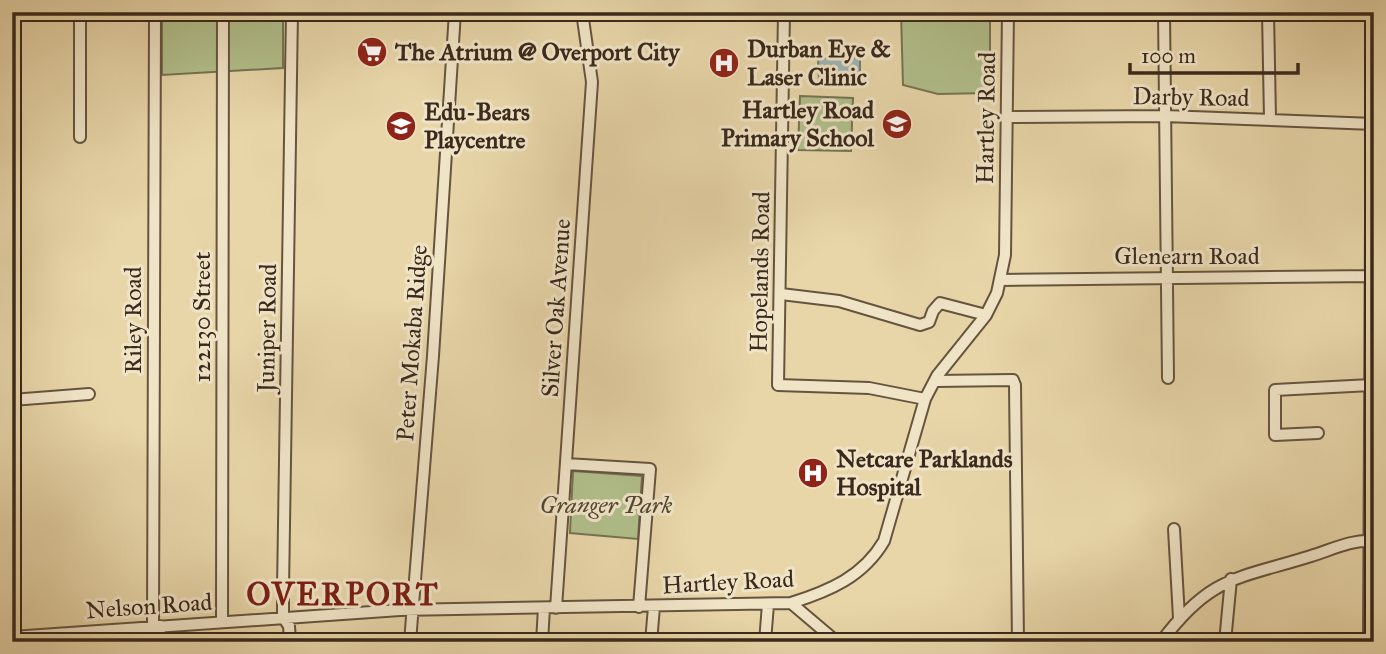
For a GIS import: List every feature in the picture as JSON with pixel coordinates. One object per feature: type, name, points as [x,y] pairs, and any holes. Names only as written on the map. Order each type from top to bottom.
[{"type":"street","points":[[79,137],[80,12]]},
{"type":"street","name":"Riley Road","points":[[155,12],[157,627],[160,642]]},
{"type":"street","name":"122130 Street","points":[[222,621],[223,12]]},
{"type":"street","name":"Juniper Road","points":[[289,642],[289,626],[283,617],[292,12]]},
{"type":"street","name":"Peter Mokaba Ridge","points":[[410,642],[455,12]]},
{"type":"street","name":"Peter Mokaba Ridge","points":[[454,47],[461,12]]},
{"type":"street","name":"Silver Oak Avenue","points":[[556,608],[592,82],[582,12]]},
{"type":"street","name":"Hopelands Road","points":[[784,12],[778,385],[869,388],[925,399]]},
{"type":"street","name":"Hartley Road","points":[[414,610],[791,603],[832,589],[875,558],[893,516],[925,399],[935,381],[986,315],[1000,280],[1005,255],[1008,12]]},
{"type":"street","points":[[1164,12],[1168,378]]},
{"type":"street","points":[[1268,12],[1270,119]]},
{"type":"street","points":[[1369,642],[1372,540],[1372,12]]},
{"type":"street","name":"Darby Road","points":[[1006,117],[1165,116],[1372,124]]},
{"type":"street","name":"Glenearn Road","points":[[1000,280],[1372,276]]},
{"type":"street","points":[[781,294],[839,301],[920,325],[929,321],[940,303],[986,315]]},
{"type":"street","points":[[935,381],[1013,380],[1018,642]]},
{"type":"street","points":[[1318,433],[1275,435],[1275,390],[1289,387],[1371,385]]},
{"type":"street","points":[[12,400],[89,394]]},
{"type":"street","points":[[566,464],[650,469],[639,607]]},
{"type":"street","points":[[1174,529],[1179,618]]},
{"type":"street","points":[[1161,642],[1179,618],[1211,590],[1231,579],[1345,544],[1372,540]]},
{"type":"street","points":[[1225,642],[1231,579]]},
{"type":"street","points":[[791,603],[836,642]]},
{"type":"street","points":[[765,642],[768,604]]},
{"type":"street","points":[[651,642],[654,607]]},
{"type":"street","points":[[542,642],[544,608]]},
{"type":"street","name":"Nelson Road","points":[[12,637],[414,610]]},
{"type":"green space","points":[[162,12],[283,12],[283,68],[162,75]]},
{"type":"green space","points":[[901,12],[990,12],[990,93],[938,94],[903,85]]},
{"type":"green space","points":[[800,96],[853,98],[851,151],[798,150]]},
{"type":"green space","name":"Granger Park","points":[[573,471],[642,476],[638,539],[570,533]]},
{"type":"water","points":[[860,57],[860,74],[857,79],[819,79],[818,58]]},
{"type":"place","name":"The Atrium @ Overport City","points":[[372,52]]},
{"type":"place","name":"Durban Eye & Laser Clinic","points":[[724,63]]},
{"type":"place","name":"Hartley Road Primary School","points":[[897,124]]},
{"type":"place","name":"Edu-Bears Playcentre","points":[[401,126]]},
{"type":"place","name":"Netcare Parklands Hospital","points":[[813,473]]},
{"type":"district","name":"OVERPORT","points":[[343,594]]}]
